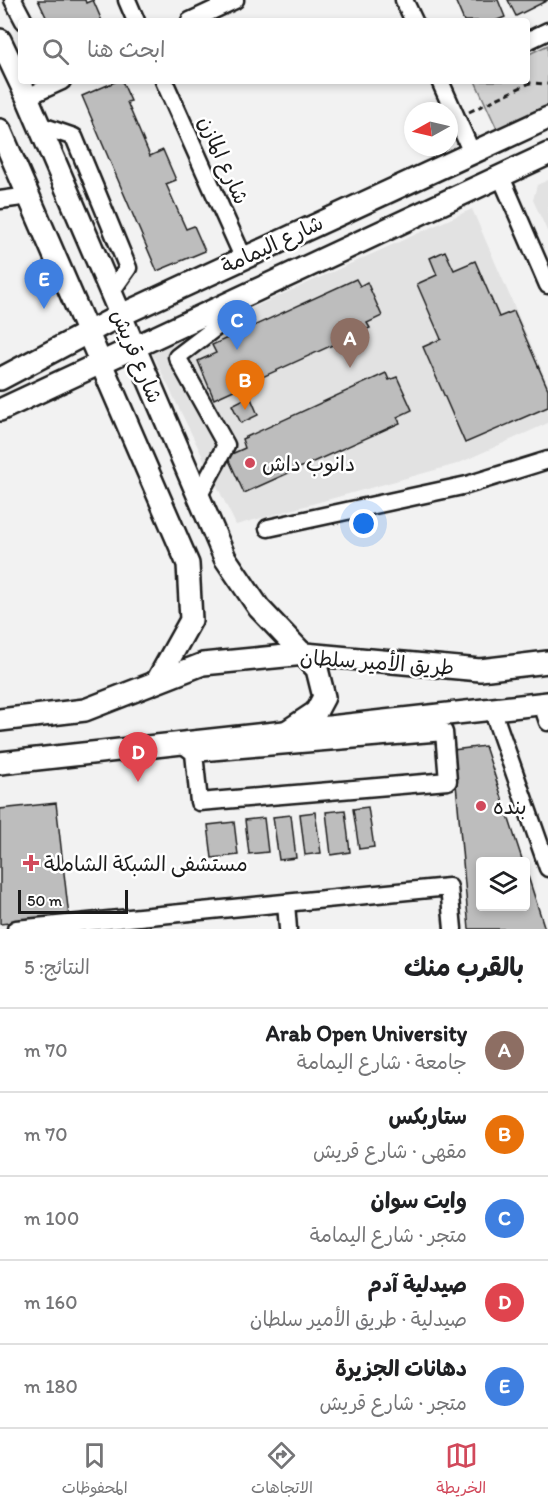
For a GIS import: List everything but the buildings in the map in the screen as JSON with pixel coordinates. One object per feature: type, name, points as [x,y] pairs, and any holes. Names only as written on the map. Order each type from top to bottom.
[{"type":"main road","name":"شارع قريش","points":[[0,40],[17,60]]},
{"type":"main road","name":"شارع قريش","points":[[23,84],[27,98],[111,292],[119,316],[225,558],[259,608],[316,669],[324,697],[316,712],[286,732]]},
{"type":"main road","name":"شارع اليمامة","points":[[0,379],[119,316],[548,118]]},
{"type":"main road","name":"شارع قريش","points":[[0,130],[188,564],[191,620],[157,681]]},
{"type":"main road","name":"شارع اليمامة","points":[[0,410],[548,154]]},
{"type":"main road","name":"طريق الأمير سلطان","points":[[0,720],[85,710],[203,664],[304,654],[480,670],[548,662]]},
{"type":"main road","points":[[0,762],[188,748],[286,732],[439,724],[492,709],[546,710]]},
{"type":"street","points":[[13,0],[22,18]]},
{"type":"street","points":[[127,0],[135,18]]},
{"type":"street","points":[[196,18],[235,0]]},
{"type":"street","points":[[404,0],[413,18]]},
{"type":"street","points":[[530,39],[548,31]]},
{"type":"street","points":[[27,98],[56,84]]},
{"type":"street","name":"شارع المازن","points":[[165,84],[243,257]]},
{"type":"street","points":[[441,84],[450,102]]},
{"type":"street","points":[[458,120],[472,153]]},
{"type":"street","points":[[39,125],[74,137],[80,150],[128,268],[111,292]]},
{"type":"street","points":[[61,177],[80,150]]},
{"type":"street","points":[[501,177],[548,285]]},
{"type":"street","points":[[0,200],[29,196]]},
{"type":"street","points":[[198,497],[226,445],[177,357],[215,328],[224,304]]},
{"type":"street","points":[[268,528],[467,485],[548,460]]},
{"type":"street","points":[[492,709],[548,867]]},
{"type":"street","points":[[439,724],[444,732],[448,781],[199,802],[188,748],[439,724]]},
{"type":"street","points":[[16,929],[124,924],[286,903],[449,887],[453,929]]},
{"type":"street","points":[[286,903],[288,929]]},
{"type":"path","points":[[530,82],[548,84]]},
{"type":"path","points":[[458,118],[526,84]]},
{"type":"shaded area","points":[[548,45],[548,108],[498,131],[476,84],[530,84],[530,54]]},
{"type":"shaded area","points":[[548,180],[548,233],[533,200],[537,185]]},
{"type":"shaded area","points":[[472,209],[548,384],[548,423],[457,464],[236,525],[152,353]]},
{"type":"place","name":"دهانات الجزيرة","points":[[44,309]]},
{"type":"place","name":"وايت سوان","points":[[237,350]]},
{"type":"place","name":"Arab Open University","points":[[350,368]]},
{"type":"place","name":"ستاربكس","points":[[245,410]]},
{"type":"place","name":"دانوب داش","points":[[250,463]]},
{"type":"place","name":"صيدلية آدم","points":[[138,782]]},
{"type":"place","name":"بنده","points":[[481,806]]},
{"type":"place","name":"مستشفى الشبكة الشاملة","points":[[31,863]]}]
